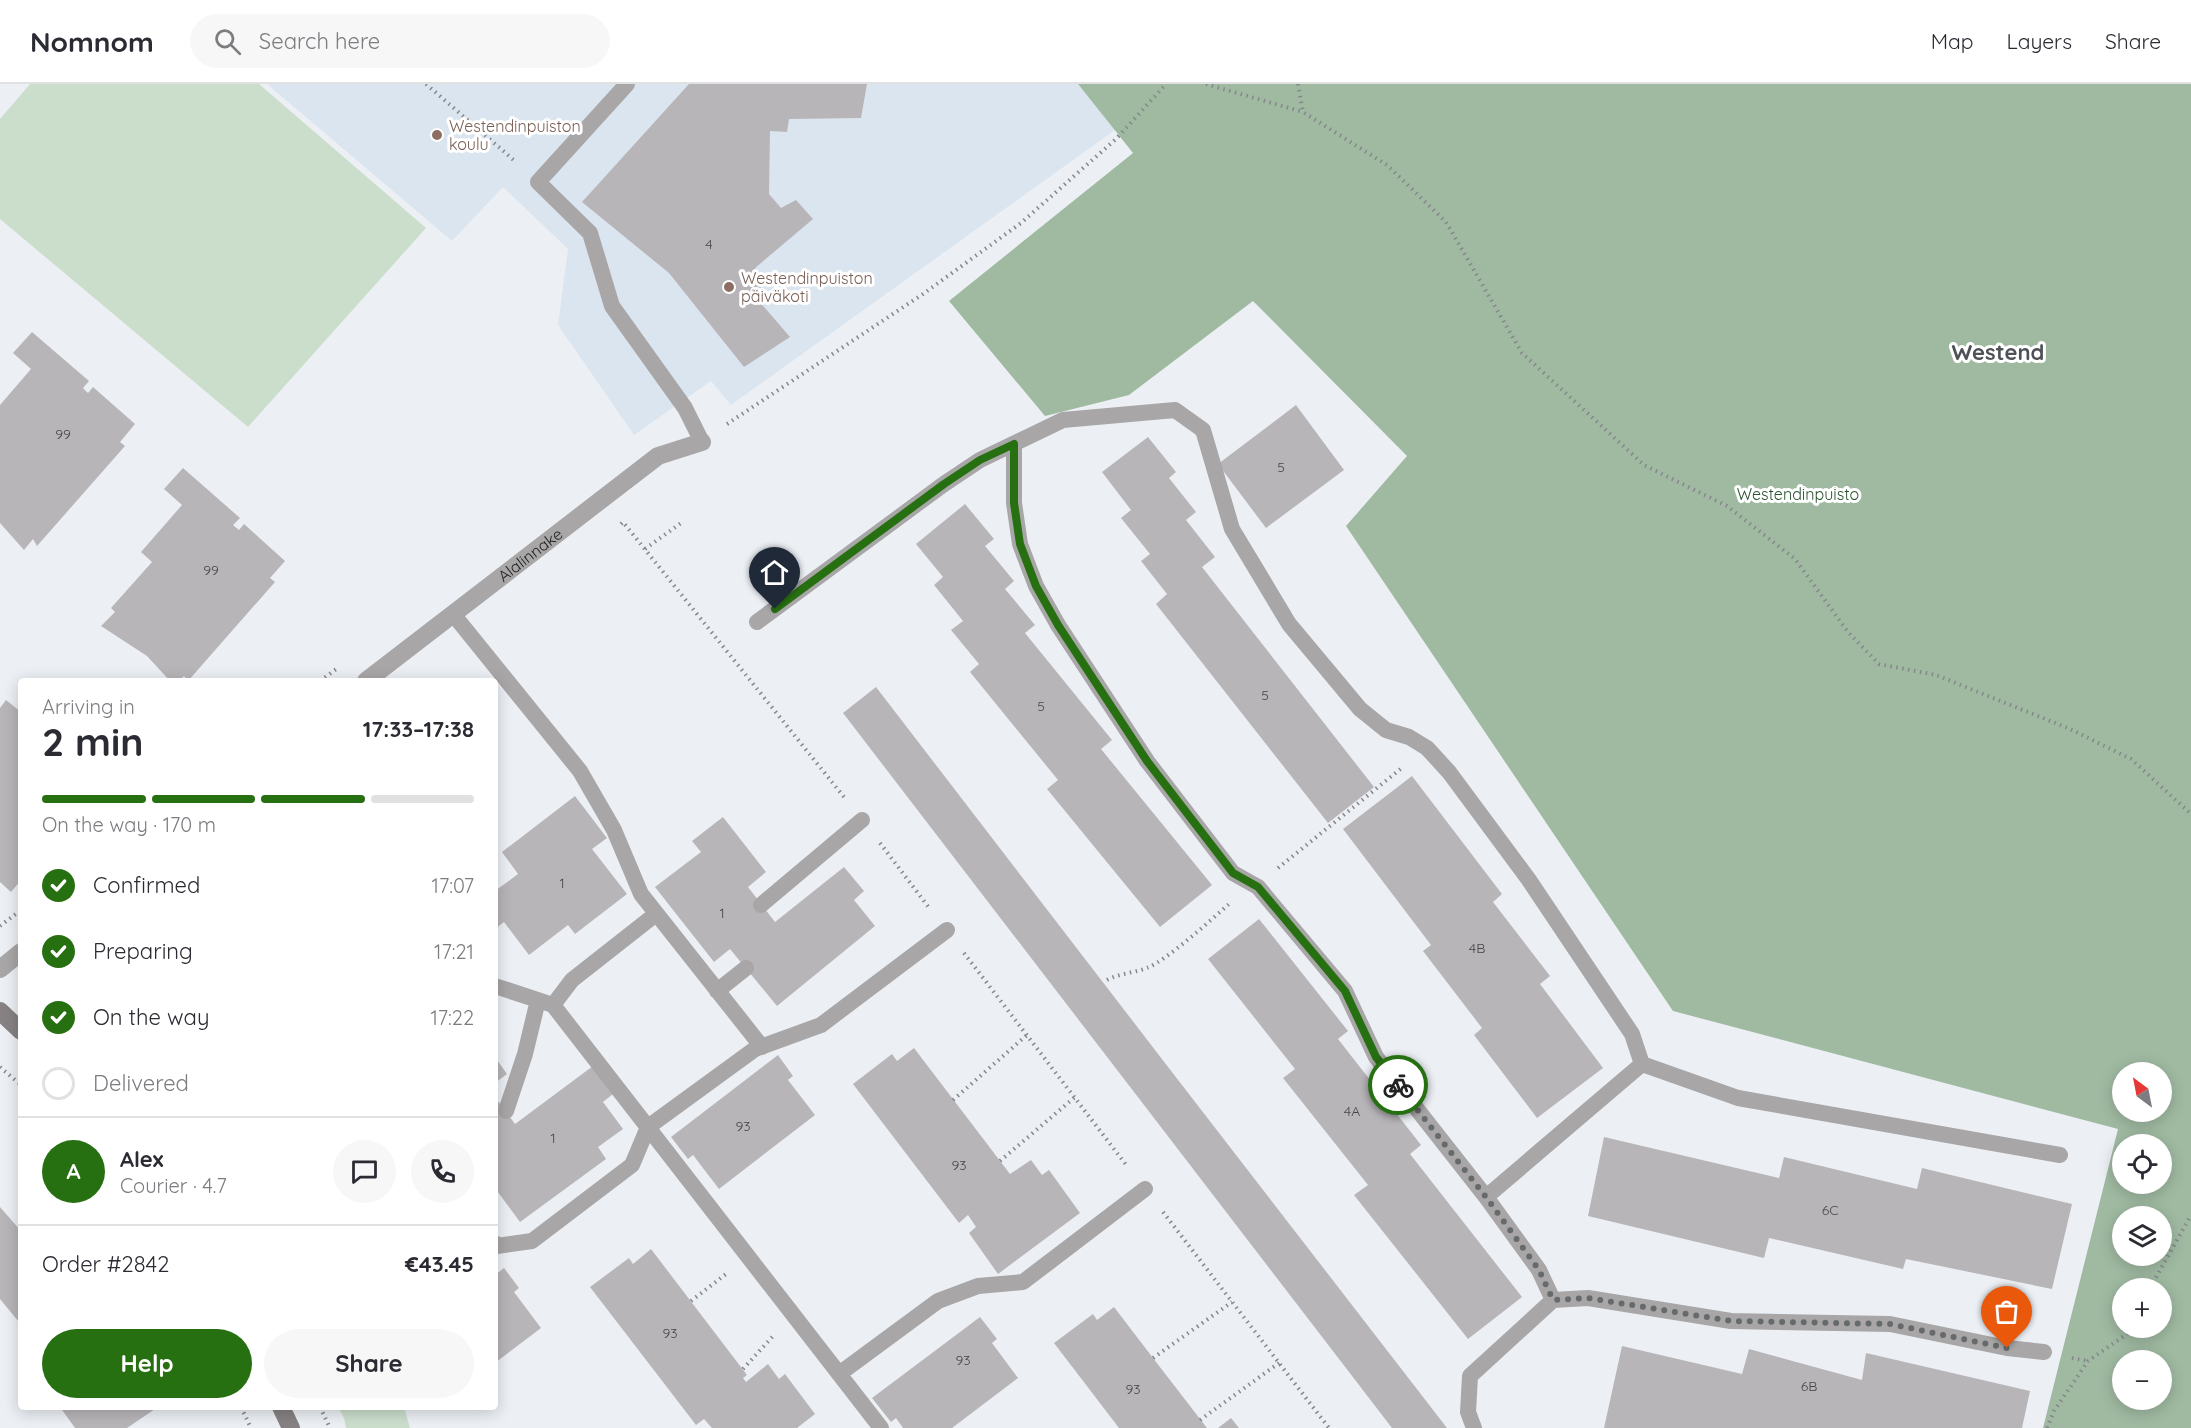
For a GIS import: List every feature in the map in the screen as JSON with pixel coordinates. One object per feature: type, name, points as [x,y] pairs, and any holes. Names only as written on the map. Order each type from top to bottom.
[{"type":"main road","points":[[0,1011],[18,1029]]},
{"type":"main road","points":[[282,1410],[291,1428]]},
{"type":"street","name":"Alalinnake","points":[[370,678],[657,456],[702,442]]},
{"type":"street","points":[[0,969],[18,954]]},
{"type":"lane","points":[[627,84],[538,182],[590,233],[612,306],[686,408],[702,442]]},
{"type":"lane","points":[[757,622],[980,460],[1063,420],[1175,410],[1203,430],[1232,530],[1289,624],[1360,709],[1386,730],[1409,737],[1427,748],[1449,772],[1529,880],[1632,1034],[1642,1064]]},
{"type":"lane","points":[[1014,444],[1014,503],[1020,544],[1036,586],[1058,625],[1147,761],[1233,873],[1258,887],[1345,991],[1376,1057],[1486,1197],[1539,1270],[1553,1300]]},
{"type":"lane","points":[[453,614],[580,771],[614,830],[641,894],[762,1047]]},
{"type":"lane","points":[[762,904],[862,820]]},
{"type":"lane","points":[[506,1111],[525,1054],[546,1003],[656,914]]},
{"type":"lane","points":[[498,1246],[532,1241],[632,1165],[648,1127],[756,1049],[821,1025],[947,930]]},
{"type":"lane","points":[[717,991],[746,968]]},
{"type":"lane","points":[[498,987],[546,1003],[648,1127],[881,1428]]},
{"type":"lane","points":[[1642,1064],[1738,1098],[2060,1155]]},
{"type":"lane","points":[[1486,1197],[1642,1064]]},
{"type":"lane","points":[[839,1374],[938,1301],[978,1286],[1023,1282],[1145,1189]]},
{"type":"lane","points":[[1474,1428],[1468,1412],[1470,1376],[1553,1300],[1588,1298],[1731,1321],[1890,1324],[2007,1348],[2044,1352]]},
{"type":"path","points":[[426,84],[538,182]]},
{"type":"path","points":[[702,442],[923,294],[1021,223],[1116,139],[1166,84]]},
{"type":"path","points":[[1206,84],[1303,112],[1387,165],[1446,222],[1522,353],[1644,465],[1727,506],[1794,559],[1848,632],[1879,664],[1936,675],[2070,729],[2131,759],[2191,814]]},
{"type":"path","points":[[1298,84],[1303,112]]},
{"type":"path","points":[[623,522],[862,820],[1329,1428]]},
{"type":"path","points":[[645,549],[681,523]]},
{"type":"path","points":[[1294,855],[1408,763]]},
{"type":"path","points":[[0,926],[18,912]]},
{"type":"path","points":[[1107,980],[1119,974],[1147,968],[1161,960],[1219,913]]},
{"type":"path","points":[[953,1100],[1027,1035]]},
{"type":"path","points":[[0,1067],[18,1080]]},
{"type":"path","points":[[1000,1161],[1075,1097]]},
{"type":"path","points":[[2156,1278],[2191,1215]]},
{"type":"path","points":[[691,1301],[749,1257]]},
{"type":"path","points":[[1153,1358],[1232,1302]]},
{"type":"path","points":[[742,1369],[793,1315]]},
{"type":"path","points":[[2047,1428],[2054,1411],[2088,1361],[2121,1338]]},
{"type":"path","points":[[2072,1358],[2088,1361]]},
{"type":"path","points":[[1200,1420],[1279,1363]]},
{"type":"path","points":[[242,1410],[251,1428]]},
{"type":"path","points":[[322,1410],[330,1428]]},
{"type":"shaded area","name":"Westendinpuiston päiväkoti","points":[[267,84],[1078,84],[1115,130],[731,405],[711,381],[634,435],[558,325],[568,249],[503,187],[452,241]]},
{"type":"green space","points":[[30,84],[259,84],[426,228],[248,427],[0,219],[0,119]]},
{"type":"green space","name":"Westendinpuisto","points":[[1078,84],[2191,84],[2191,1428],[2043,1428],[2112,1153],[2112,1194],[2172,1194],[2172,1134],[2117,1134],[2118,1129],[1673,1011],[1346,526],[1407,456],[1253,301],[1129,395],[1045,416],[949,301],[1133,153]]},
{"type":"green space","points":[[340,1410],[405,1410],[410,1428],[346,1428]]},
{"type":"building","points":[[689,84],[867,84],[861,118],[789,119],[787,132],[770,131],[769,194],[781,208],[796,200],[813,219],[755,268],[769,282],[752,293],[790,337],[744,367],[669,273],[582,202]]},
{"type":"building","points":[[32,332],[89,381],[83,388],[88,393],[93,387],[135,424],[120,442],[125,446],[37,546],[33,539],[24,550],[0,523],[0,405],[31,369],[13,353]]},
{"type":"building","points":[[1296,405],[1344,470],[1266,528],[1218,464]]},
{"type":"building","points":[[1148,437],[1176,472],[1169,478],[1196,512],[1186,520],[1215,557],[1202,567],[1374,787],[1328,823],[1156,604],[1167,594],[1141,561],[1150,554],[1121,518],[1131,510],[1102,472]]},
{"type":"building","points":[[183,468],[240,518],[233,525],[239,530],[244,524],[285,561],[270,578],[275,582],[191,678],[184,676],[167,678],[147,656],[101,626],[115,612],[111,608],[152,562],[141,552],[182,505],[164,489]]},
{"type":"building","points":[[965,504],[994,539],[985,546],[1014,581],[1005,589],[1035,625],[1025,633],[1112,740],[1101,749],[1212,885],[1160,927],[1047,789],[1058,780],[970,672],[979,664],[951,630],[963,621],[934,585],[943,577],[916,544]]},
{"type":"building","points":[[876,687],[1447,1428],[1392,1428],[843,713]]},
{"type":"building","points":[[6,700],[18,710],[18,884],[11,892],[0,882],[0,708]]},
{"type":"building","points":[[1412,776],[1502,894],[1493,902],[1550,976],[1540,984],[1603,1068],[1537,1118],[1474,1035],[1482,1028],[1423,951],[1431,945],[1343,829]]},
{"type":"building","points":[[575,796],[607,838],[592,849],[627,894],[575,934],[568,925],[529,955],[504,922],[498,927],[498,889],[518,874],[502,852]]},
{"type":"building","points":[[723,817],[766,872],[748,887],[775,922],[844,867],[864,891],[854,900],[875,926],[777,1006],[730,949],[714,962],[655,887],[701,852],[692,841]]},
{"type":"building","points":[[1259,919],[1348,1031],[1338,1039],[1421,1145],[1410,1154],[1522,1297],[1468,1339],[1354,1195],[1368,1185],[1283,1078],[1295,1069],[1208,959]]},
{"type":"building","points":[[914,1048],[1010,1174],[1031,1160],[1042,1175],[1049,1170],[1080,1213],[998,1274],[969,1233],[976,1227],[968,1215],[959,1223],[853,1084],[892,1054],[897,1061]]},
{"type":"building","points":[[778,1055],[793,1076],[788,1080],[815,1115],[719,1189],[693,1155],[688,1159],[671,1137]]},
{"type":"building","points":[[498,1061],[507,1074],[498,1081]]},
{"type":"building","points":[[593,1066],[613,1094],[603,1102],[623,1129],[598,1147],[606,1159],[520,1222],[498,1192],[498,1101],[515,1124]]},
{"type":"building","points":[[1604,1137],[1779,1178],[1784,1157],[1917,1189],[1922,1168],[2072,1204],[2052,1289],[1906,1259],[1903,1269],[1769,1238],[1764,1258],[1588,1216]]},
{"type":"building","points":[[0,1207],[18,1228],[18,1321],[0,1299]]},
{"type":"building","points":[[651,1249],[747,1375],[743,1378],[746,1382],[768,1364],[779,1379],[785,1374],[815,1414],[797,1428],[712,1428],[704,1419],[696,1425],[590,1287],[629,1258],[633,1264]]},
{"type":"building","points":[[504,1268],[519,1288],[514,1292],[541,1328],[498,1361],[498,1273]]},
{"type":"building","points":[[1114,1307],[1207,1428],[1119,1428],[1054,1343],[1093,1314],[1097,1320]]},
{"type":"building","points":[[980,1317],[997,1339],[992,1343],[1018,1378],[952,1428],[903,1428],[896,1418],[891,1422],[872,1398]]},
{"type":"building","points":[[1622,1346],[1742,1374],[1749,1349],[1862,1380],[1866,1353],[2030,1391],[2022,1428],[1604,1428]]},
{"type":"building","points":[[62,1410],[154,1410],[127,1428],[75,1428]]},
{"type":"building","points":[[1231,1418],[1239,1428],[1218,1428]]},
{"type":"way so far","points":[[1398,1085],[1486,1197],[1539,1270],[1553,1300],[1588,1298],[1731,1321],[1890,1324],[2007,1348]]},
{"type":"place","name":"Westendinpuiston koulu","points":[[437,135]]},
{"type":"place","name":"Westendinpuiston päiväkoti","points":[[729,287]]},
{"type":"district","name":"Westend","points":[[1998,352]]},
{"type":"route","points":[[775,609],[944,484],[980,460],[1014,444],[1014,503],[1020,544],[1036,586],[1058,625],[1147,761],[1233,873],[1258,887],[1345,991],[1376,1057],[1398,1085]]}]
